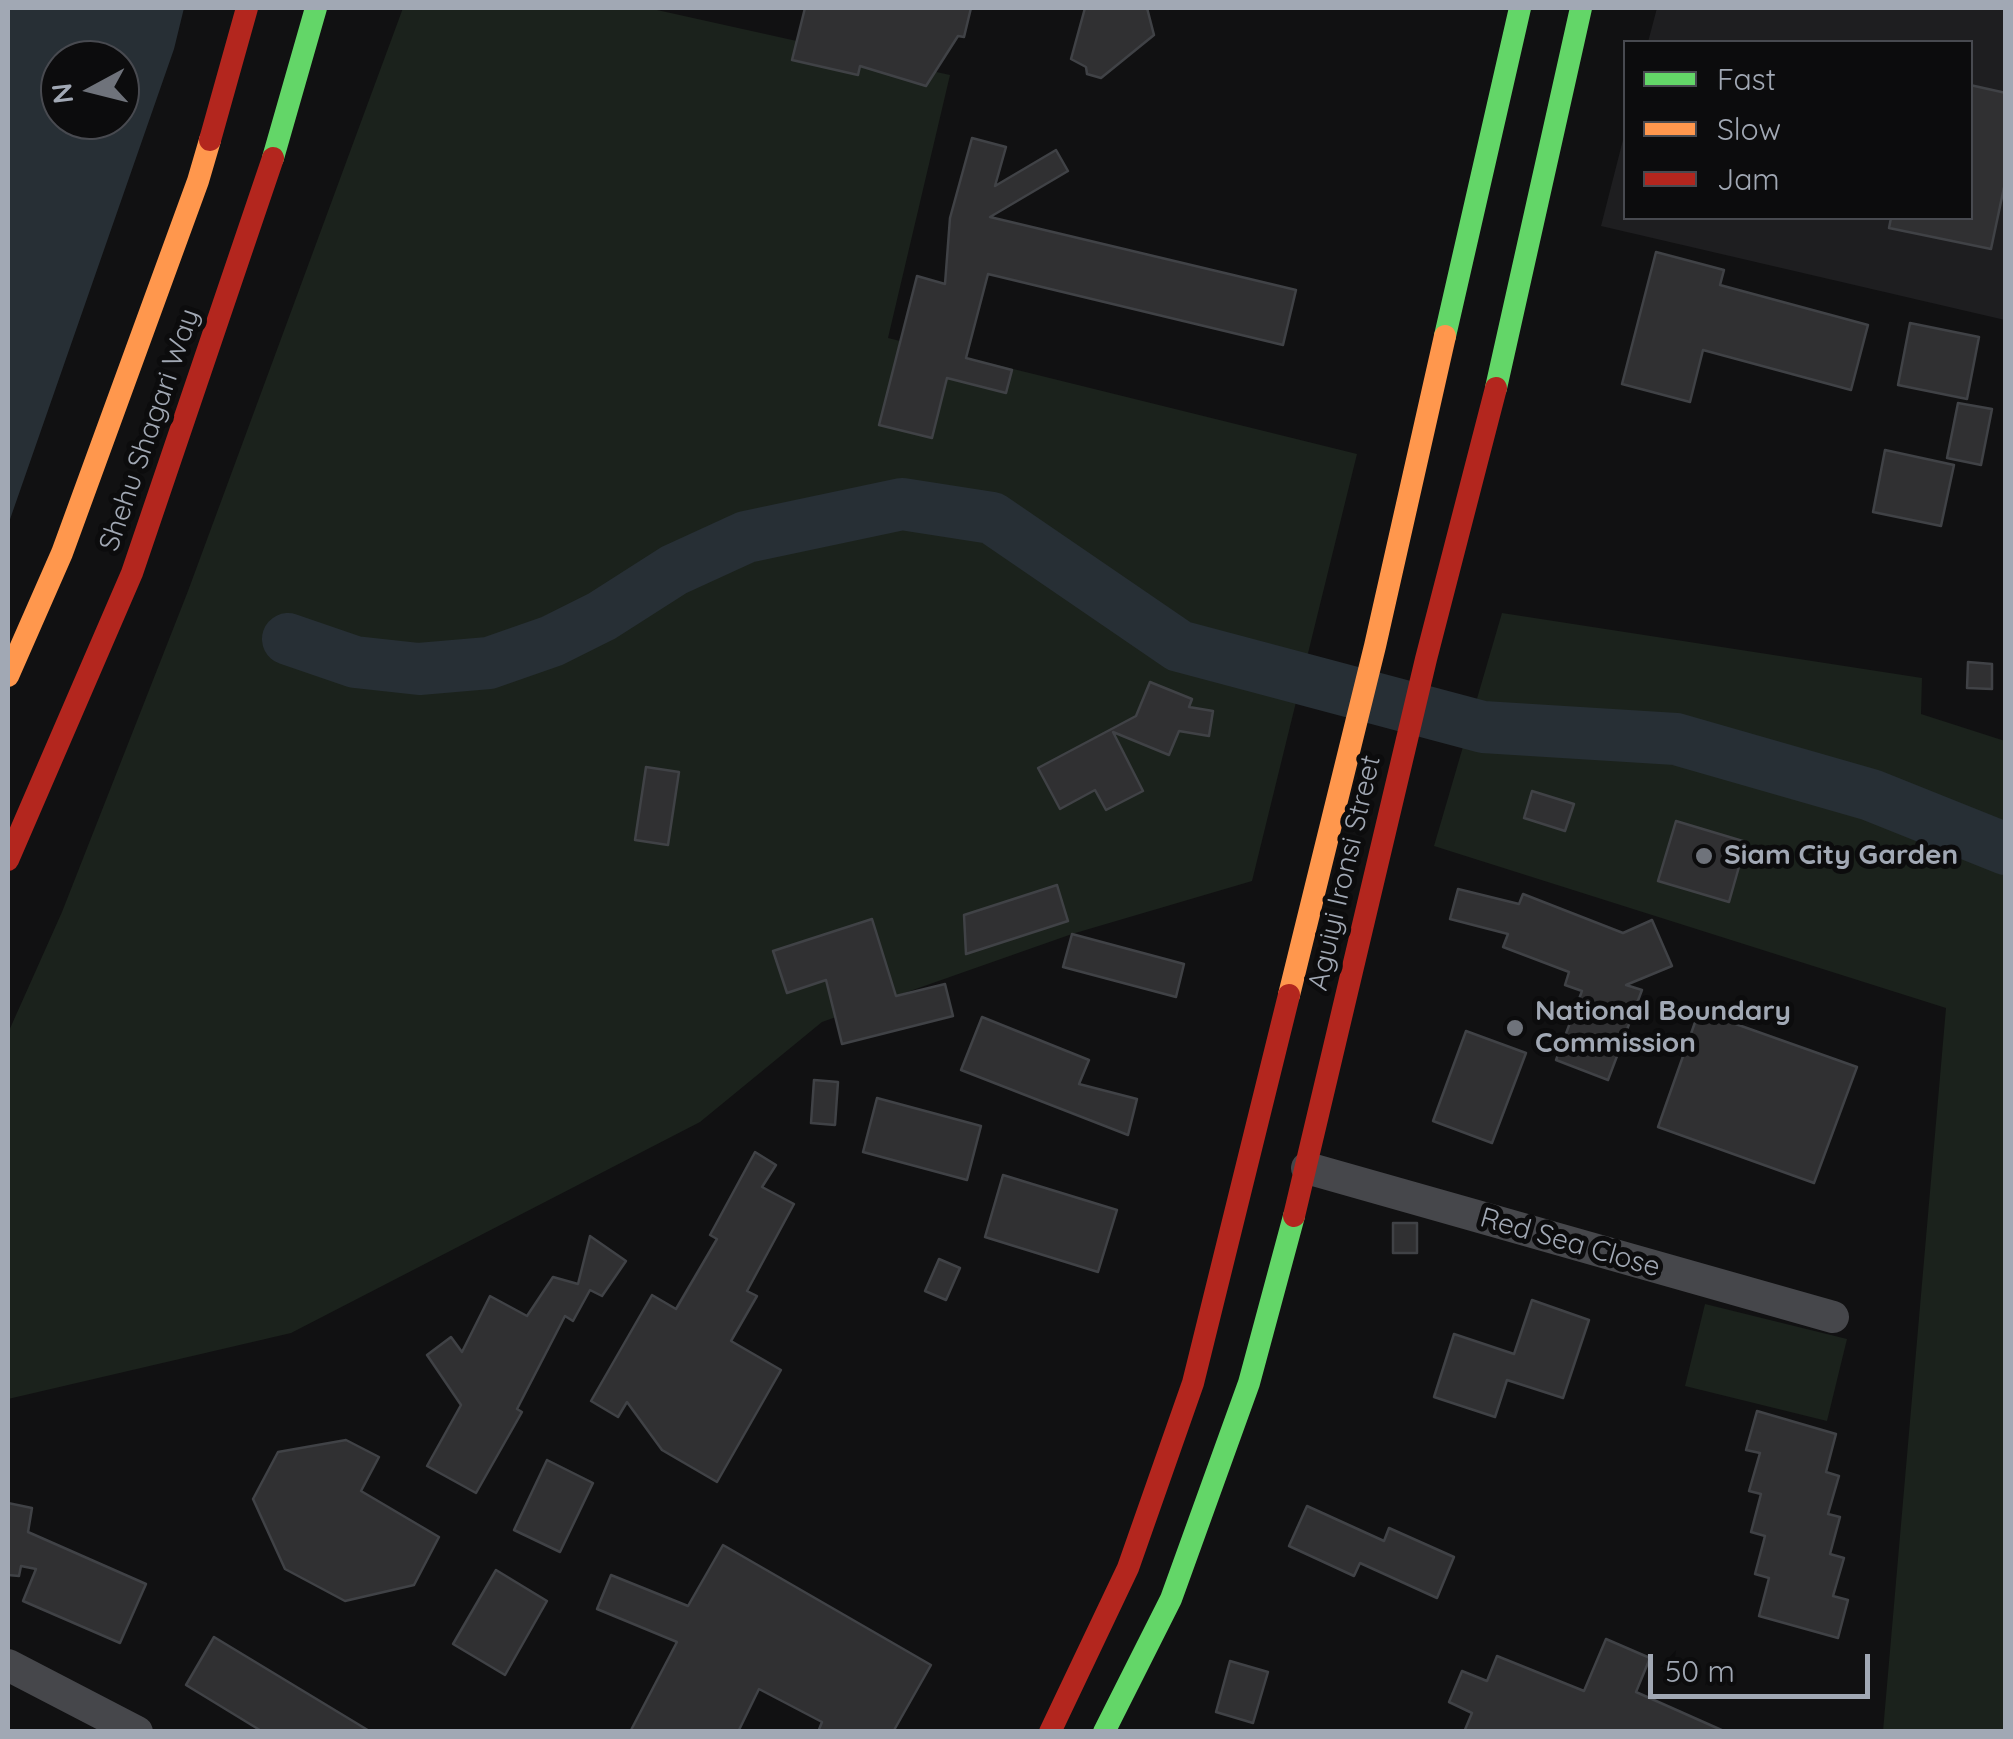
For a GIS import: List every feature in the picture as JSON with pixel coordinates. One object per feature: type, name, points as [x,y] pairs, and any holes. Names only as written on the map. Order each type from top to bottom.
[{"type":"main road","name":"Shehu Shagari Way","points":[[8,676],[62,554],[198,180],[247,8]]},
{"type":"main road","name":"Shehu Shagari Way","points":[[8,860],[132,573],[264,189],[316,8]]},
{"type":"main road","name":"Aguiyi Ironsi Street","points":[[1050,1732],[1128,1568],[1194,1383],[1375,646],[1520,8]]},
{"type":"main road","name":"Aguiyi Ironsi Street","points":[[1104,1732],[1172,1599],[1249,1383],[1308,1168],[1426,659],[1480,456],[1581,8]]},
{"type":"street","name":"Red Sea Close","points":[[1308,1168],[1833,1317]]},
{"type":"street","points":[[8,1665],[130,1730]]},
{"type":"shaded area","points":[[8,8],[184,8],[174,49],[8,525]]},
{"type":"shaded area","points":[[403,8],[648,8],[950,75],[888,338],[1357,454],[1252,881],[1072,934],[822,1022],[700,1122],[291,1333],[8,1399],[8,1033],[62,912],[188,591]]},
{"type":"shaded area","points":[[1657,8],[2005,8],[2005,320],[1601,226],[1623,140],[1623,220],[1973,220],[1973,40],[1649,40]]},
{"type":"shaded area","points":[[1502,613],[1922,678],[1921,714],[2005,741],[2005,1731],[1883,1731],[1946,1008],[1434,846]]},
{"type":"shaded area","points":[[1705,1304],[1847,1339],[1827,1421],[1685,1386]]},
{"type":"building","points":[[805,8],[971,8],[964,37],[958,36],[926,86],[860,66],[858,75],[792,60]]},
{"type":"building","points":[[1085,8],[1147,8],[1154,35],[1101,78],[1087,74],[1086,67],[1071,59]]},
{"type":"building","points":[[1973,86],[2006,93],[2006,178],[1991,249],[1889,228],[1891,220],[1973,220]]},
{"type":"building","points":[[972,138],[1006,147],[995,186],[1056,150],[1068,171],[990,217],[1296,290],[1283,345],[988,274],[966,358],[1012,370],[1006,393],[947,378],[932,438],[879,425],[917,276],[945,284],[950,218]]},
{"type":"building","points":[[1656,252],[1724,270],[1720,285],[1868,325],[1851,390],[1703,350],[1690,402],[1622,384]]},
{"type":"building","points":[[1910,323],[1979,337],[1967,399],[1898,385]]},
{"type":"building","points":[[1958,403],[1992,409],[1981,465],[1947,458]]},
{"type":"building","points":[[1885,450],[1954,465],[1941,526],[1873,512]]},
{"type":"building","points":[[1968,662],[1992,664],[1992,689],[1967,688]]},
{"type":"building","points":[[1150,682],[1192,699],[1189,707],[1213,711],[1209,736],[1179,731],[1169,755],[1113,732],[1143,791],[1106,810],[1095,790],[1060,809],[1038,768],[1136,716]]},
{"type":"building","points":[[646,767],[679,772],[668,845],[635,840]]},
{"type":"building","points":[[1532,791],[1574,804],[1565,831],[1524,818]]},
{"type":"building","name":"Siam City Garden","points":[[1676,821],[1746,842],[1729,902],[1658,881]]},
{"type":"building","points":[[1057,885],[1068,921],[966,954],[964,915]]},
{"type":"building","points":[[1458,889],[1519,904],[1523,894],[1623,933],[1652,920],[1672,966],[1626,985],[1642,990],[1608,1080],[1556,1060],[1582,991],[1565,985],[1569,972],[1503,947],[1508,934],[1450,919]]},
{"type":"building","points":[[872,919],[896,996],[945,984],[953,1016],[842,1044],[826,980],[787,993],[773,951]]},
{"type":"building","points":[[1072,934],[1184,964],[1176,997],[1063,967]]},
{"type":"building","points":[[1699,1011],[1857,1067],[1814,1183],[1658,1127]]},
{"type":"building","points":[[982,1017],[1089,1060],[1079,1084],[1137,1099],[1128,1135],[961,1070]]},
{"type":"building","points":[[1466,1031],[1526,1053],[1492,1143],[1433,1121]]},
{"type":"building","points":[[814,1080],[838,1082],[835,1125],[811,1123]]},
{"type":"building","points":[[877,1098],[981,1126],[967,1180],[863,1152]]},
{"type":"building","points":[[755,1152],[776,1165],[762,1187],[794,1204],[747,1291],[757,1296],[731,1341],[781,1370],[717,1482],[662,1450],[627,1402],[618,1417],[591,1401],[652,1295],[676,1309],[717,1239],[710,1235]]},
{"type":"building","points":[[1003,1175],[1117,1210],[1098,1272],[985,1237]]},
{"type":"building","points":[[1393,1223],[1417,1223],[1417,1253],[1393,1253]]},
{"type":"building","points":[[590,1236],[626,1261],[602,1296],[590,1290],[573,1321],[565,1316],[517,1409],[522,1412],[476,1493],[427,1466],[461,1405],[427,1355],[451,1337],[462,1352],[490,1296],[527,1316],[553,1277],[578,1284]]},
{"type":"building","points":[[939,1259],[960,1268],[946,1300],[925,1291]]},
{"type":"building","points":[[1532,1300],[1589,1320],[1563,1398],[1507,1380],[1495,1417],[1434,1397],[1454,1334],[1514,1354]]},
{"type":"building","points":[[1757,1411],[1836,1434],[1826,1472],[1839,1476],[1828,1514],[1840,1517],[1830,1554],[1844,1558],[1833,1596],[1848,1600],[1838,1638],[1759,1616],[1769,1578],[1755,1574],[1765,1536],[1751,1532],[1761,1494],[1749,1491],[1760,1453],[1746,1450]]},
{"type":"building","points":[[346,1440],[379,1457],[361,1491],[439,1537],[414,1585],[345,1601],[285,1569],[253,1499],[278,1452]]},
{"type":"building","points":[[547,1460],[593,1483],[560,1552],[514,1530]]},
{"type":"building","points":[[8,1503],[32,1508],[28,1532],[146,1584],[120,1643],[23,1601],[36,1569],[21,1566],[19,1576],[8,1575]]},
{"type":"building","points":[[1307,1506],[1384,1541],[1389,1528],[1454,1557],[1437,1598],[1360,1563],[1354,1576],[1289,1546]]},
{"type":"building","points":[[723,1545],[931,1665],[893,1732],[818,1732],[822,1722],[759,1689],[738,1732],[630,1732],[677,1642],[597,1609],[611,1575],[688,1606]]},
{"type":"building","points":[[496,1570],[547,1601],[505,1675],[453,1644]]},
{"type":"building","points":[[214,1637],[371,1732],[263,1732],[186,1685]]},
{"type":"building","points":[[1606,1639],[1650,1658],[1636,1692],[1726,1732],[1464,1732],[1472,1713],[1449,1702],[1462,1671],[1487,1681],[1497,1656],[1584,1691]]},
{"type":"building","points":[[1230,1661],[1268,1672],[1253,1723],[1216,1712]]},
{"type":"waterway","points":[[288,639],[355,662],[419,669],[489,663],[552,641],[602,616],[674,570],[746,537],[902,504],[992,518],[1179,646],[1483,727],[1676,739],[1871,795],[2006,849]]},
{"type":"traffic: fast","points":[[273,158],[316,8]]},
{"type":"traffic: fast","points":[[1445,336],[1520,8]]},
{"type":"traffic: fast","points":[[1496,388],[1581,8]]},
{"type":"traffic: fast","points":[[1104,1732],[1171,1599],[1249,1383],[1294,1216]]},
{"type":"traffic: slow","points":[[8,676],[62,553],[210,140]]},
{"type":"traffic: slow","points":[[1289,995],[1375,646],[1445,336]]},
{"type":"traffic: jam","points":[[210,140],[247,8]]},
{"type":"traffic: jam","points":[[8,860],[132,573],[273,158]]},
{"type":"traffic: jam","points":[[1294,1216],[1426,659],[1496,388]]},
{"type":"traffic: jam","points":[[1050,1732],[1128,1568],[1193,1383],[1289,995]]},
{"type":"place","name":"Siam City Garden","points":[[1704,856]]},
{"type":"place","name":"National Boundary Commission","points":[[1515,1028]]}]
